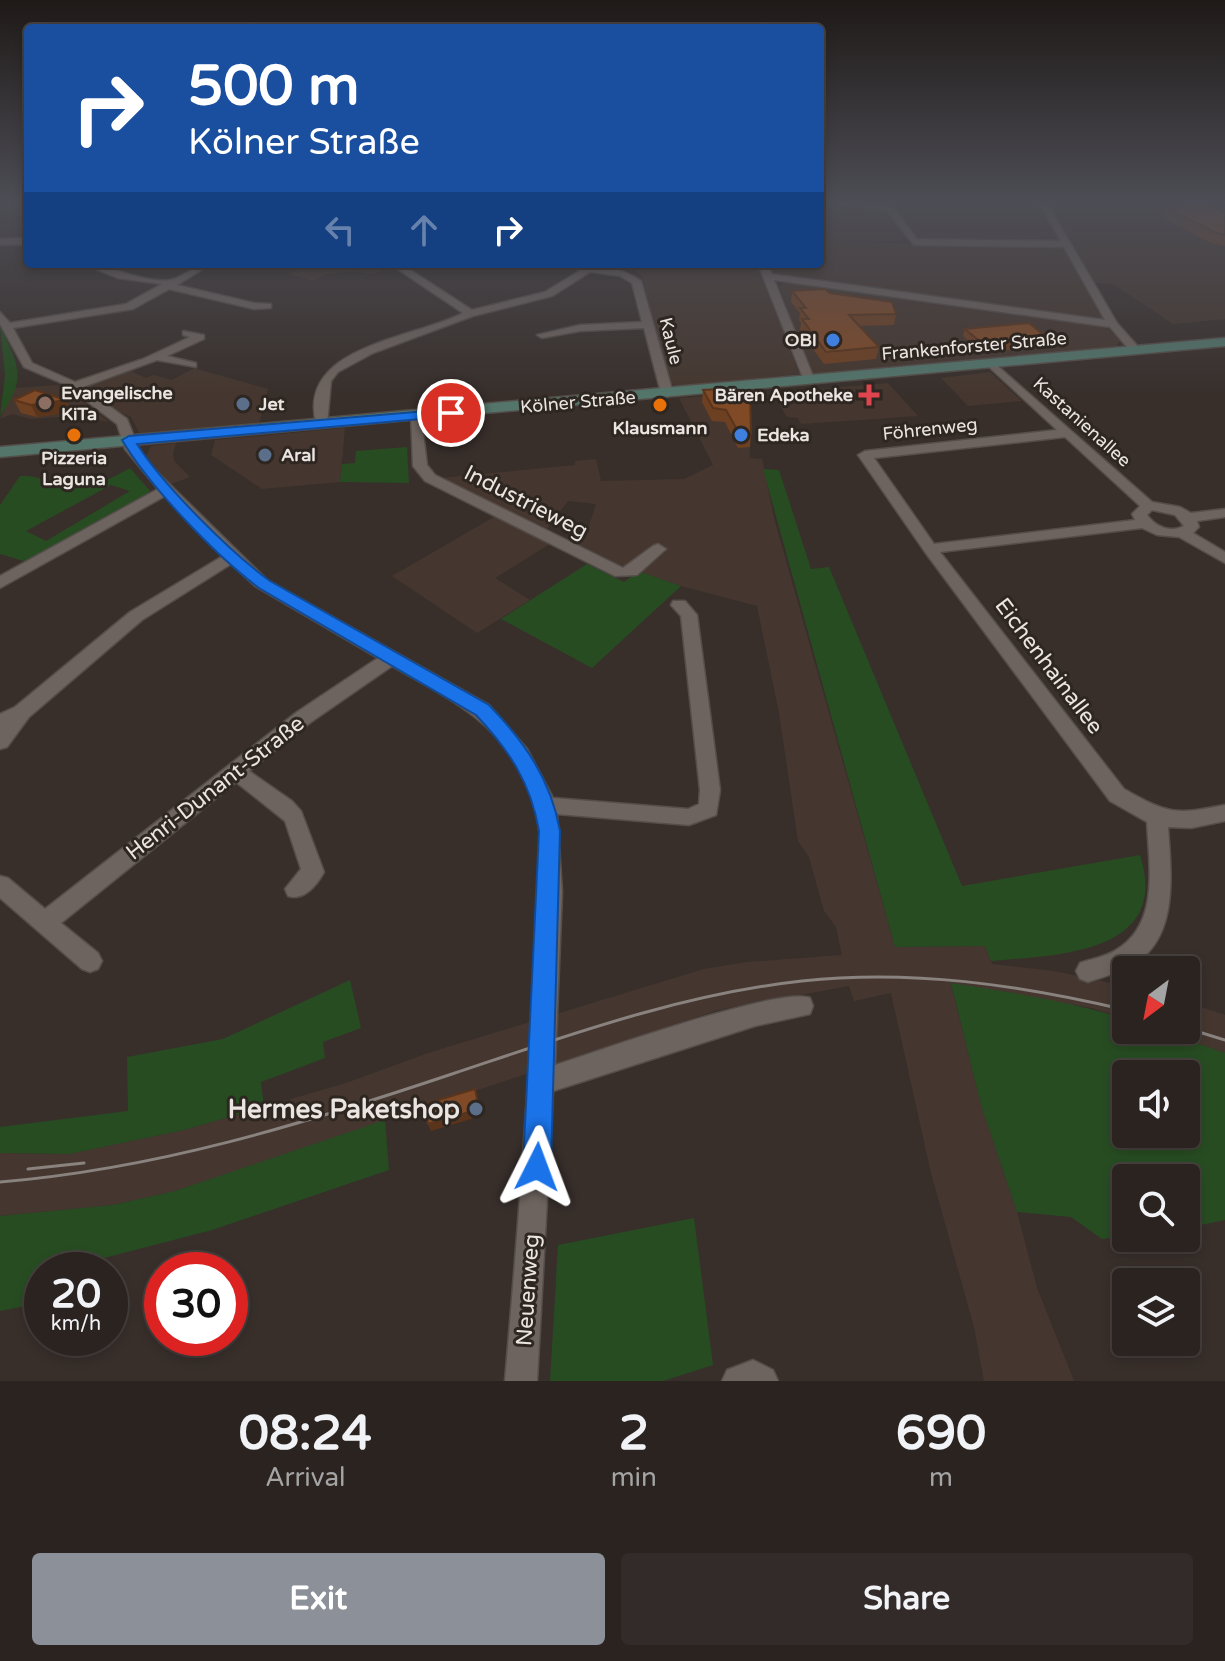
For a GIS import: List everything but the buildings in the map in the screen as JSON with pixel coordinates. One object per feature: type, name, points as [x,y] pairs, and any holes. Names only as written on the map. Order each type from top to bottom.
[{"type":"main road","name":"Frankenforster Straße","points":[[726,388],[1225,342]]},
{"type":"main road","name":"Kölner Straße","points":[[0,452],[726,388]]},
{"type":"street","points":[[1079,267],[1113,324],[1136,351]]},
{"type":"street","points":[[99,268],[121,276],[254,306],[267,306]]},
{"type":"street","points":[[4,320],[121,309],[199,268]]},
{"type":"street","points":[[401,268],[470,313]]},
{"type":"street","points":[[321,424],[323,384],[331,373],[358,356],[433,331],[470,313],[544,297],[566,289],[589,268],[630,276],[633,268]]},
{"type":"street","points":[[765,268],[809,381]]},
{"type":"street","name":"Kaule","points":[[630,276],[639,286],[667,393]]},
{"type":"street","points":[[768,276],[1113,324]]},
{"type":"street","name":"Neuenweg","points":[[4,320],[28,365],[75,386],[123,422],[139,459],[232,557],[264,584],[482,710],[511,739],[531,770],[545,805],[550,856],[541,1082],[521,1381]]},
{"type":"street","points":[[542,335],[580,328],[648,325]]},
{"type":"street","points":[[75,386],[157,357],[200,337],[187,333]]},
{"type":"street","points":[[157,357],[192,365]]},
{"type":"street","name":"Kastanienallee","points":[[992,364],[1146,514]]},
{"type":"street","name":"Industrieweg","points":[[415,416],[420,466],[430,478],[621,573],[631,572],[658,549]]},
{"type":"street","name":"Föhrenweg","points":[[930,549],[865,455],[1065,433]]},
{"type":"street","points":[[0,583],[166,490]]},
{"type":"street","points":[[930,549],[1170,508],[1225,558]]},
{"type":"street","points":[[1146,514],[1165,533],[1225,513]]},
{"type":"street","name":"Eichenhainallee","points":[[930,549],[1117,795],[1157,818]]},
{"type":"street","points":[[0,742],[22,712],[136,616],[232,557]]},
{"type":"street","points":[[545,805],[689,817],[709,809],[710,790],[689,615],[679,605]]},
{"type":"street","name":"Henri-Dunant-Straße","points":[[44,923],[304,717],[391,658]]},
{"type":"street","points":[[0,722],[22,712]]},
{"type":"street","points":[[235,771],[294,817],[313,872],[296,889]]},
{"type":"street","points":[[1088,971],[1124,958],[1141,944],[1153,922],[1161,901],[1157,818],[1191,820],[1225,813]]},
{"type":"street","points":[[0,885],[90,961]]},
{"type":"street","points":[[541,1082],[755,1014],[801,1006]]},
{"type":"street","points":[[738,1381],[753,1376],[762,1381]]},
{"type":"shaded area","points":[[1076,267],[1104,318],[1098,320],[773,274],[771,268]]},
{"type":"shaded area","points":[[1085,267],[1225,267],[1225,319],[1173,324],[1113,284],[1095,283]]},
{"type":"shaded area","points":[[300,268],[393,268],[371,274],[355,271],[327,274],[313,281],[289,274]]},
{"type":"shaded area","points":[[637,268],[760,268],[799,374],[673,384],[667,379],[642,275],[638,274]]},
{"type":"shaded area","points":[[787,281],[1105,326],[1120,340],[1116,347],[812,374],[779,286]]},
{"type":"shaded area","points":[[194,368],[268,389],[259,424],[140,434],[131,417],[113,409],[86,386],[131,371],[146,378],[153,375],[172,380]]},
{"type":"shaded area","points":[[990,372],[1022,401],[968,406],[941,378]]},
{"type":"shaded area","points":[[888,383],[918,416],[801,424],[798,418],[787,417],[773,393]]},
{"type":"shaded area","points":[[58,385],[67,388],[109,422],[73,416],[31,419],[12,414],[0,419],[14,388]]},
{"type":"shaded area","points":[[742,393],[749,408],[750,458],[762,459],[774,518],[895,947],[985,946],[992,964],[1054,971],[1112,983],[1112,1014],[1092,1008],[951,984],[981,1105],[1017,1212],[1037,1288],[1074,1381],[984,1381],[974,1327],[931,1173],[891,993],[854,1001],[849,986],[718,1010],[175,1191],[113,1205],[0,1216],[0,1153],[69,1154],[184,1130],[346,1083],[428,1053],[704,969],[747,962],[842,955],[836,927],[824,911],[809,857],[798,841],[779,713],[757,606],[681,586],[600,558],[574,544],[589,526],[596,504],[568,501],[546,530],[442,478],[575,465],[575,461],[596,459],[601,481],[684,479],[713,465],[679,398]]},
{"type":"shaded area","points":[[345,428],[340,482],[262,489],[211,455],[215,440]]},
{"type":"shaded area","points":[[176,443],[173,454],[175,462],[190,477],[171,484],[145,458],[151,446]]},
{"type":"shaded area","points":[[494,517],[550,544],[495,578],[530,600],[477,633],[392,576]]},
{"type":"shaded area","points":[[1200,1007],[1225,1015],[1225,1053],[1199,1044]]},
{"type":"green space","points":[[0,326],[12,351],[17,381],[9,403],[0,416],[5,376]]},
{"type":"green space","points":[[407,447],[409,483],[340,482],[342,464],[355,463],[356,451]]},
{"type":"green space","points":[[130,468],[150,491],[144,497],[27,562],[0,554],[0,505],[20,476],[72,488],[98,484]],"holes":[[[111,485],[130,491],[46,541],[26,531]]]},
{"type":"green space","points":[[763,469],[779,470],[811,569],[829,567],[962,886],[1140,855],[1145,888],[1139,913],[1124,931],[1101,943],[1074,951],[991,961],[985,946],[895,947]]},
{"type":"green space","points":[[587,564],[624,582],[638,571],[681,586],[592,668],[501,619]]},
{"type":"green space","points":[[350,980],[361,1028],[323,1042],[325,1058],[261,1082],[264,1107],[184,1130],[69,1154],[0,1153],[0,1127],[128,1111],[127,1057],[223,1039]]},
{"type":"green space","points":[[951,983],[1112,1015],[1112,1044],[1199,1044],[1225,1053],[1225,1220],[1200,1225],[1200,1164],[1112,1164],[1112,1238],[1102,1239],[1071,1217],[1017,1212],[981,1105]]},
{"type":"green space","points":[[385,1120],[389,1170],[212,1230],[127,1252],[24,1252],[24,1306],[0,1311],[0,1216],[113,1205],[175,1191]]},
{"type":"green space","points":[[694,1218],[713,1365],[663,1381],[550,1381],[558,1245]]},
{"type":"tram line","points":[[0,1182],[116,1167],[229,1142],[341,1110],[625,1018],[757,987],[843,978],[925,978],[1046,993],[1112,1007]]},
{"type":"tram line","points":[[1200,1032],[1225,1040]]},
{"type":"tram line","points":[[28,1169],[84,1163]]},
{"type":"place","name":"OBI","points":[[833,340]]},
{"type":"place","name":"Bären Apotheke","points":[[869,395]]},
{"type":"place","name":"Evangelische KiTa","points":[[45,403]]},
{"type":"place","name":"Jet","points":[[243,404]]},
{"type":"place","name":"Klausmann","points":[[660,405]]},
{"type":"place","name":"Pizzeria Laguna","points":[[74,435]]},
{"type":"place","name":"Edeka","points":[[741,435]]},
{"type":"place","name":"Aral","points":[[265,455]]},
{"type":"place","name":"Hermes Paketshop","points":[[476,1109]]},
{"type":"route","points":[[451,413],[129,440],[145,468],[245,570],[482,710],[511,739],[531,770],[545,805],[550,831],[537,1167]]}]
